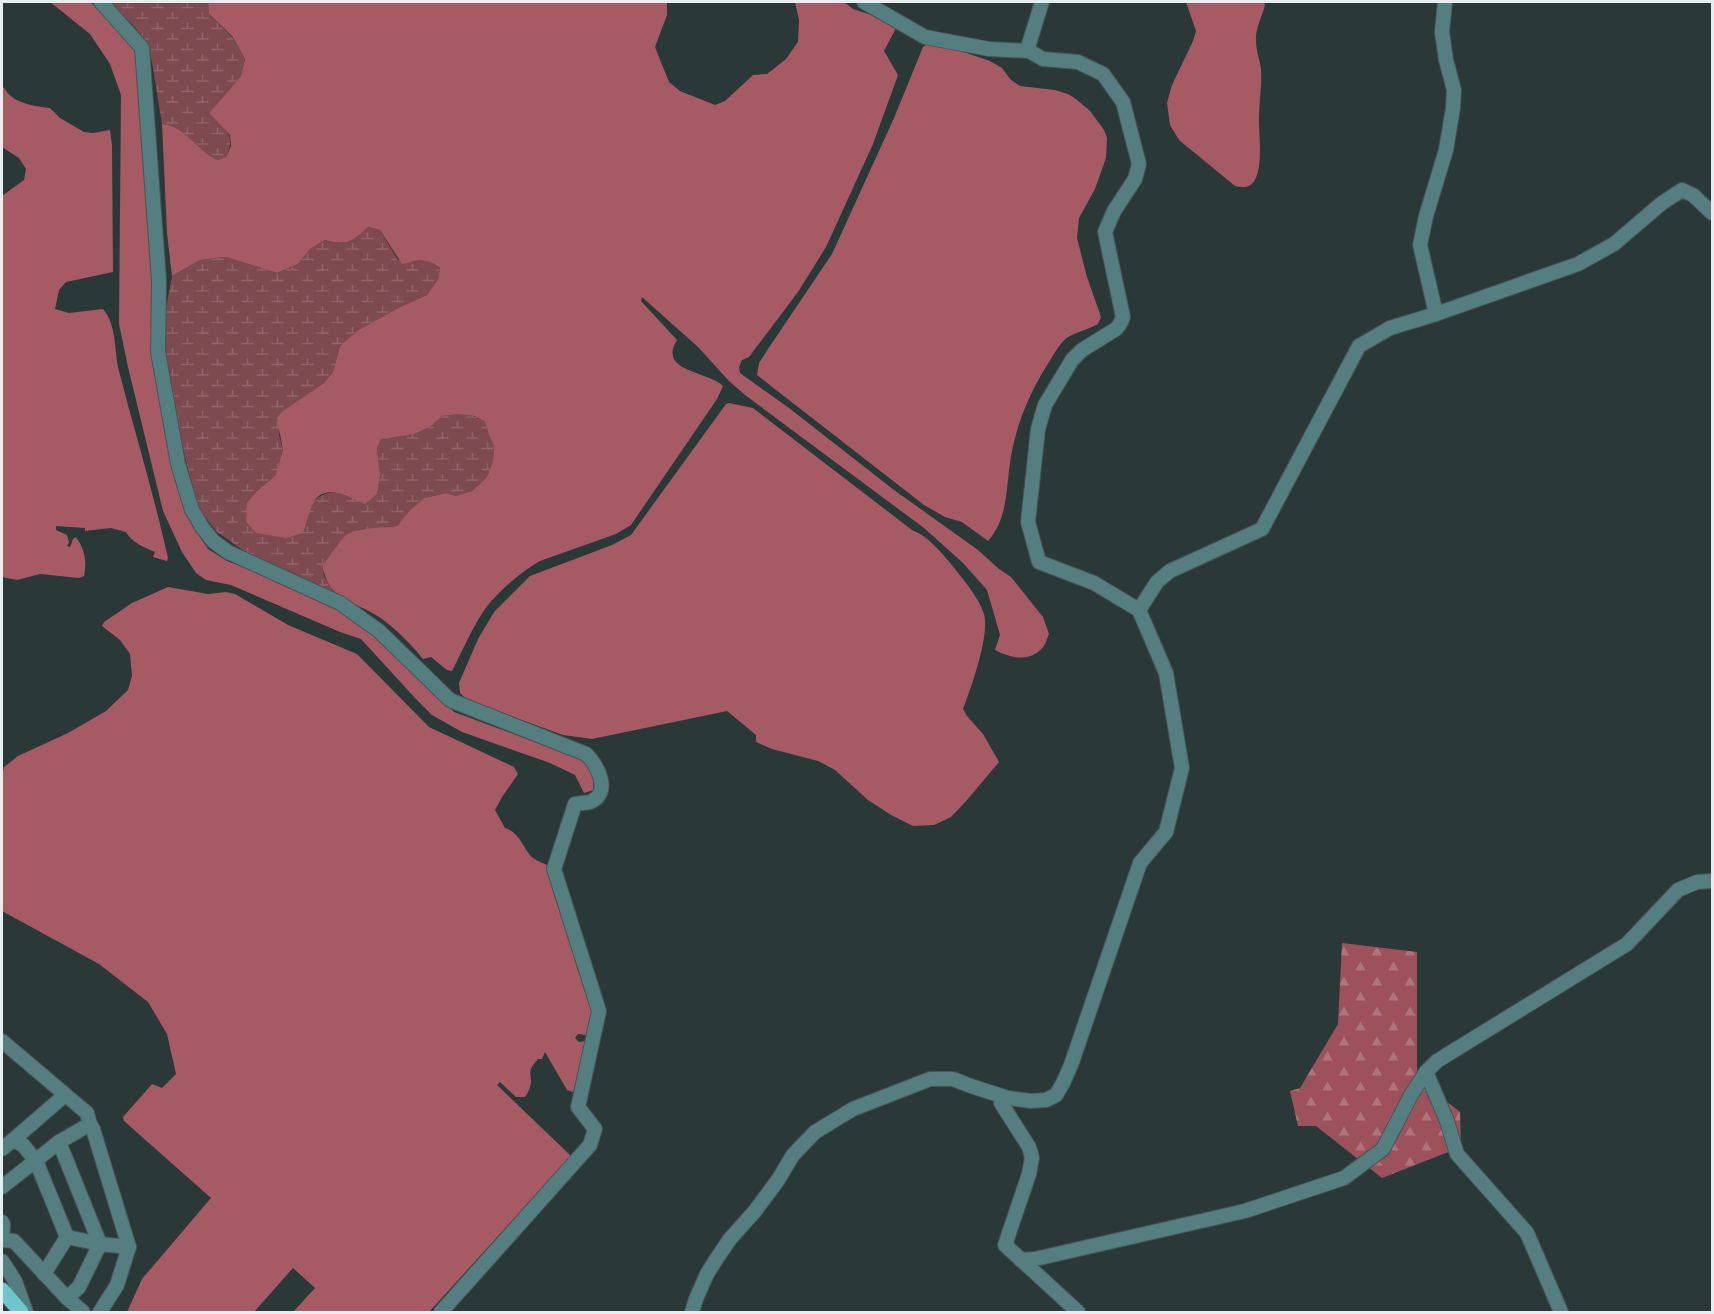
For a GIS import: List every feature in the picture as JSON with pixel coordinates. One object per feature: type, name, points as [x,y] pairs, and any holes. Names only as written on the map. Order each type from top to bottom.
[{"type":"main road","points":[[2,1290],[21,1312]]},
{"type":"street","points":[[101,2],[142,48],[159,281],[158,352],[178,464],[192,510],[202,527],[213,541],[228,552],[340,603],[379,631],[450,700],[586,754],[595,762],[602,781],[599,795],[591,802],[575,804],[554,869],[599,1011],[578,1107],[595,1129],[590,1145],[441,1312]]},
{"type":"street","points":[[692,1312],[707,1274],[717,1258],[778,1180],[793,1155],[815,1132],[853,1108],[930,1079],[953,1078],[1003,1096],[1031,1101],[1046,1100],[1056,1095],[1071,1065],[1140,863],[1166,832],[1182,768],[1166,673],[1139,610],[1094,583],[1039,562],[1028,522],[1038,429],[1045,405],[1072,360],[1082,350],[1116,329],[1123,317],[1105,232],[1114,211],[1136,179],[1139,164],[1123,102],[1102,74],[1078,62],[1043,59],[1029,51],[989,49],[925,37],[864,2]]},
{"type":"street","points":[[1029,51],[1042,2]]},
{"type":"street","points":[[1436,314],[1420,245],[1426,216],[1446,150],[1453,108],[1454,90],[1442,32],[1445,2]]},
{"type":"street","points":[[1139,610],[1157,582],[1170,571],[1262,529],[1359,346],[1390,328],[1578,264],[1614,244],[1662,203],[1682,190],[1693,195],[1713,213]]},
{"type":"street","points":[[1021,1260],[1035,1259],[1245,1211],[1344,1178],[1383,1149],[1411,1095],[1426,1072],[1437,1061],[1627,944],[1678,890],[1697,882],[1713,881]]},
{"type":"street","points":[[2,1041],[87,1113],[93,1129],[129,1247],[117,1285],[100,1312]]},
{"type":"street","points":[[1426,1072],[1447,1121],[1457,1154],[1527,1233],[1561,1312]]},
{"type":"street","points":[[7,1144],[65,1095]]},
{"type":"street","points":[[1003,1096],[1001,1103],[1029,1146],[1032,1158],[1029,1174],[1005,1245],[1078,1312]]},
{"type":"street","points":[[2,1187],[59,1142],[90,1124]]},
{"type":"street","points":[[59,1142],[100,1244],[79,1287],[67,1298]]},
{"type":"street","points":[[7,1144],[23,1145],[36,1161],[67,1237]]},
{"type":"street","points":[[2,1222],[2,1240],[14,1241],[83,1312]]},
{"type":"street","points":[[67,1237],[129,1247]]},
{"type":"street","points":[[44,1274],[67,1237]]},
{"type":"street","points":[[2,1262],[15,1281],[26,1312]]},
{"type":"green space","points":[[109,2],[208,2],[209,14],[232,37],[245,59],[241,76],[209,113],[230,137],[226,157],[218,160],[178,129],[162,124],[147,42]]},
{"type":"green space","points":[[367,227],[380,230],[398,260],[413,262],[429,260],[440,268],[438,279],[427,295],[358,330],[340,346],[333,372],[324,383],[284,411],[279,435],[283,450],[275,476],[257,491],[315,500],[332,492],[349,497],[380,474],[377,449],[381,439],[427,427],[441,417],[454,414],[470,415],[486,421],[494,446],[493,461],[487,477],[472,491],[456,496],[446,493],[424,498],[397,526],[358,530],[322,565],[324,576],[336,595],[247,553],[217,532],[198,508],[172,405],[164,359],[165,314],[172,276],[200,260],[226,257],[277,273],[298,264],[310,249],[325,240],[339,243],[349,241]]},
{"type":"green space","points":[[1342,943],[1417,952],[1417,1078],[1460,1112],[1461,1147],[1382,1178],[1316,1126],[1298,1126],[1290,1091],[1300,1088],[1338,1024]]},
{"type":"shaded area","points":[[50,2],[90,2],[101,11],[138,54],[152,208],[152,324],[174,471],[191,524],[208,549],[227,561],[265,575],[369,625],[454,712],[527,739],[545,741],[585,755],[594,774],[593,790],[584,793],[575,775],[550,763],[462,732],[432,715],[361,639],[231,585],[206,580],[196,573],[182,552],[163,511],[119,324],[121,95],[110,64],[90,34]]},
{"type":"shaded area","points":[[208,2],[667,2],[667,15],[655,47],[669,82],[680,91],[715,105],[725,101],[753,75],[767,74],[786,59],[798,42],[799,20],[795,2],[844,2],[853,9],[887,20],[896,28],[884,51],[898,75],[873,144],[826,247],[798,292],[749,357],[742,360],[739,367],[740,373],[1011,577],[1043,617],[1049,634],[1044,646],[1032,655],[1020,658],[995,650],[1000,635],[987,590],[963,563],[924,528],[745,395],[698,347],[642,297],[641,301],[677,340],[673,351],[674,359],[679,365],[723,386],[717,399],[631,525],[616,534],[540,561],[517,577],[494,598],[483,612],[452,671],[447,670],[431,657],[423,659],[385,621],[336,593],[330,587],[322,565],[344,537],[351,532],[397,526],[424,498],[446,493],[456,496],[472,491],[487,477],[493,461],[494,446],[485,421],[474,416],[458,414],[442,416],[431,426],[414,434],[381,439],[377,449],[380,474],[377,494],[365,504],[339,493],[326,493],[315,500],[303,533],[286,538],[256,533],[246,522],[247,503],[275,476],[283,450],[277,418],[283,411],[324,383],[333,372],[340,346],[358,330],[427,295],[438,279],[440,268],[426,261],[402,264],[380,230],[368,227],[349,241],[339,243],[325,240],[310,249],[298,264],[277,273],[226,257],[200,260],[172,276],[167,233],[162,124],[178,129],[218,160],[226,157],[231,146],[230,135],[209,113],[241,76],[245,59],[232,36],[209,14]]},
{"type":"shaded area","points":[[1186,2],[1264,2],[1256,36],[1261,75],[1260,159],[1255,180],[1249,186],[1235,186],[1179,140],[1170,125],[1167,103],[1172,85],[1196,31]]},
{"type":"shaded area","points":[[931,41],[990,61],[1002,68],[1011,80],[1020,86],[1055,90],[1068,94],[1090,111],[1107,138],[1106,158],[1095,189],[1079,218],[1077,238],[1101,317],[1098,324],[1068,337],[1063,342],[1036,385],[1023,412],[1014,441],[1002,516],[988,541],[962,522],[945,517],[924,505],[757,375],[759,363],[832,254],[894,118],[923,47]]},
{"type":"shaded area","points":[[2,86],[16,99],[30,105],[50,108],[60,118],[84,132],[110,130],[113,272],[66,282],[59,290],[55,309],[69,313],[103,309],[108,315],[119,371],[157,511],[167,561],[153,557],[155,552],[135,542],[126,532],[111,528],[85,531],[85,528],[56,526],[56,530],[67,535],[69,542],[67,546],[70,547],[76,537],[79,542],[84,556],[84,576],[79,578],[40,574],[17,580],[2,577],[2,196],[24,180],[26,169],[19,158],[2,147]]},
{"type":"shaded area","points":[[726,404],[753,408],[928,540],[951,564],[978,601],[984,614],[984,635],[979,661],[963,709],[983,734],[999,762],[951,817],[934,825],[913,826],[868,800],[835,770],[818,761],[772,749],[756,742],[756,735],[727,711],[592,739],[563,735],[467,700],[460,693],[459,683],[478,639],[494,612],[530,576],[612,545],[631,535]]},
{"type":"shaded area","points":[[168,587],[208,594],[226,592],[235,594],[288,625],[357,654],[429,727],[514,767],[518,774],[495,810],[505,828],[518,837],[533,858],[547,865],[592,1010],[588,1032],[586,1035],[578,1034],[575,1038],[579,1042],[585,1041],[586,1043],[573,1092],[567,1090],[545,1052],[542,1059],[538,1059],[531,1068],[531,1083],[525,1097],[516,1097],[500,1082],[497,1085],[571,1156],[429,1312],[293,1312],[315,1288],[293,1268],[254,1312],[127,1312],[142,1279],[211,1198],[124,1121],[123,1117],[152,1084],[162,1088],[176,1074],[167,1034],[148,1002],[99,964],[2,911],[2,776],[4,767],[18,756],[68,733],[106,711],[128,690],[132,676],[130,654],[120,640],[102,626],[104,622],[132,603]]}]
